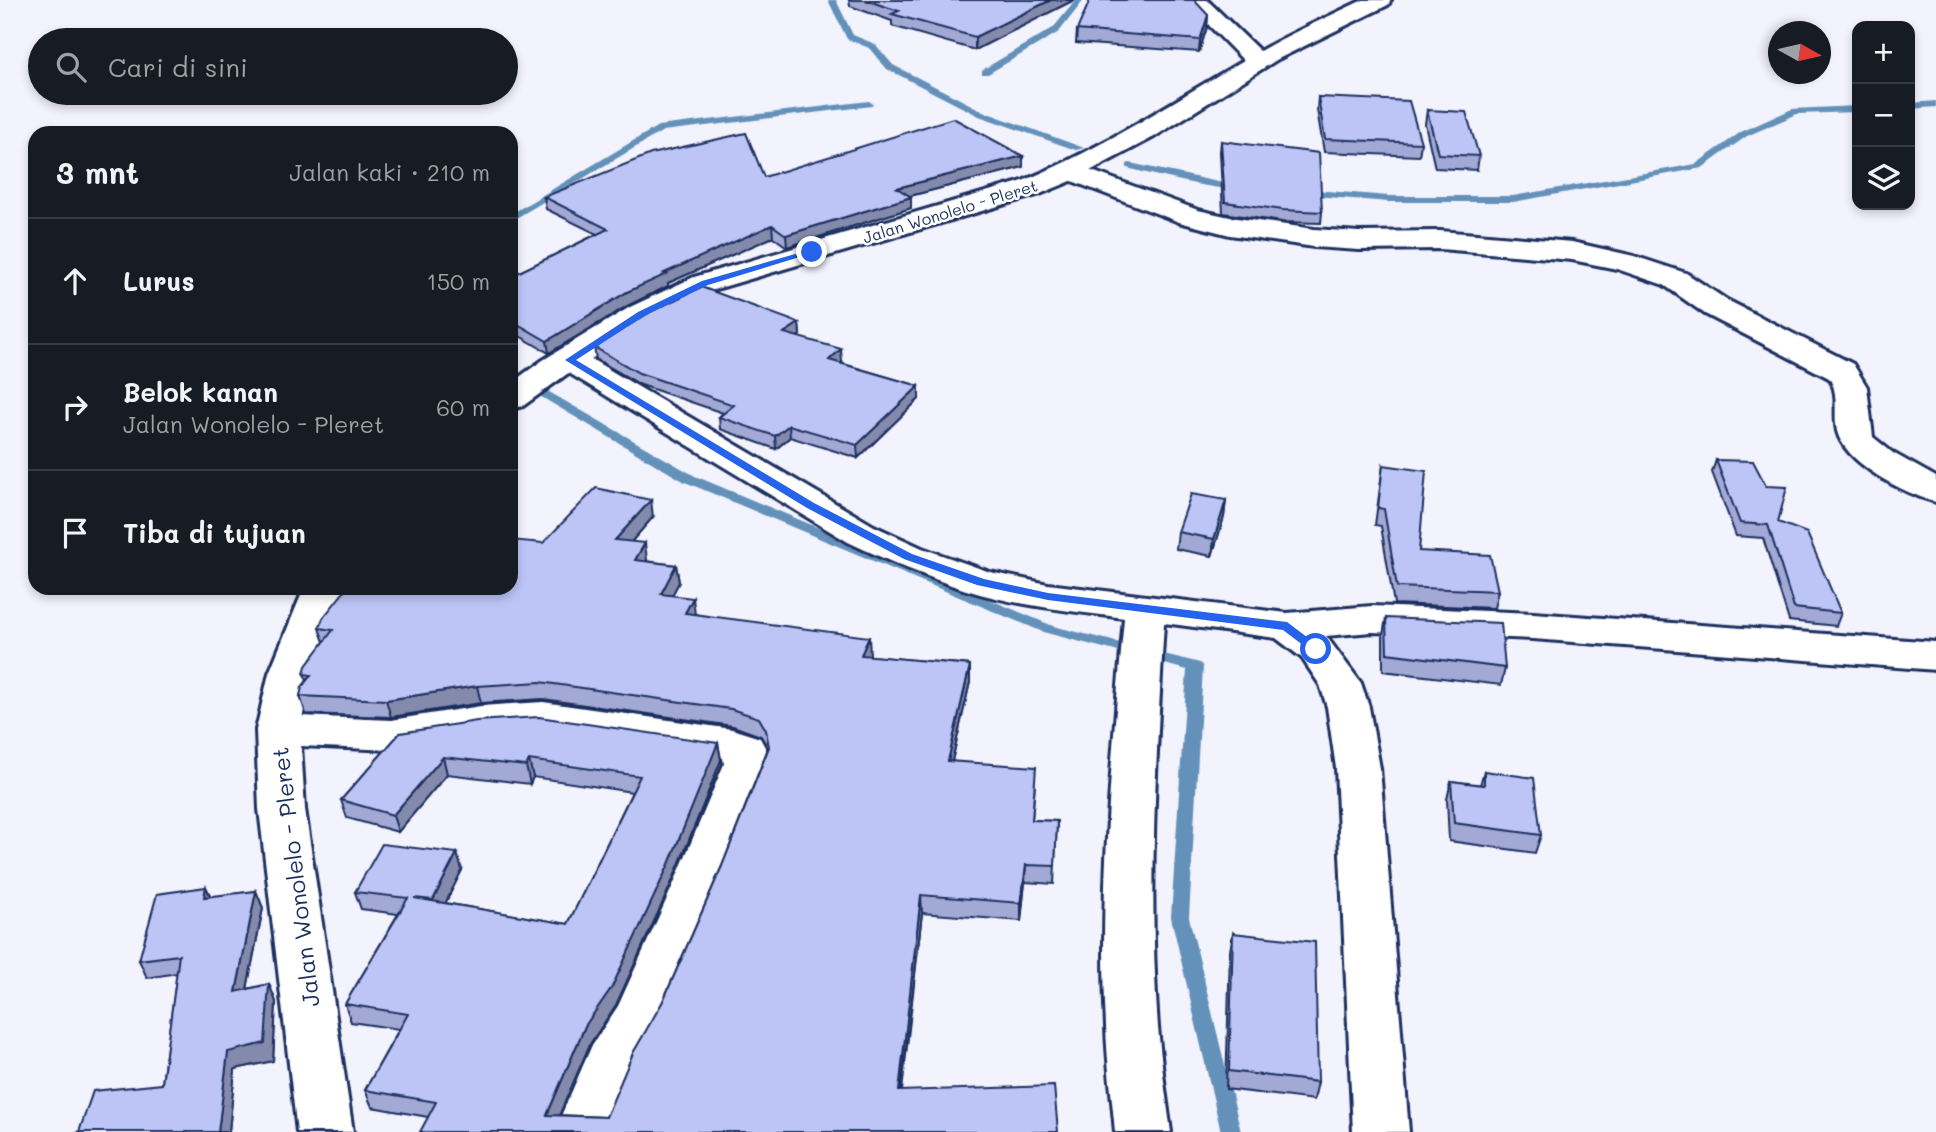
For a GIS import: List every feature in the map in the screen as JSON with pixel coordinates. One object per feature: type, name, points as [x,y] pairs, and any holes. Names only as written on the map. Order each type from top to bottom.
[{"type":"street","points":[[1195,0],[1257,61]]},
{"type":"street","name":"Jalan Wonolelo - Pleret","points":[[518,394],[641,314],[705,283],[1030,188],[1073,172],[1180,111],[1257,61],[1380,0]]},
{"type":"street","points":[[1073,172],[1189,216],[1230,226],[1314,238],[1359,241],[1426,239],[1572,251],[1623,262],[1675,279],[1716,307],[1841,371],[1851,381],[1852,419],[1857,439],[1880,461],[1936,491]]},
{"type":"street","points":[[562,364],[810,506],[908,556],[981,582],[1144,619],[1287,626],[1371,619],[1545,626],[1936,656]]},
{"type":"street","name":"Jalan Wonolelo - Pleret","points":[[321,595],[290,673],[278,730],[282,809],[324,1132]]},
{"type":"street","points":[[1143,1132],[1131,1012],[1131,791],[1144,619]]},
{"type":"street","points":[[1287,626],[1316,649],[1340,682],[1348,707],[1358,768],[1381,1132]]},
{"type":"street","points":[[278,730],[391,735],[481,720],[543,716],[732,744],[744,749],[746,764],[698,883],[638,1018],[611,1061],[582,1132]]},
{"type":"building","points":[[865,0],[1051,0],[975,37],[892,14],[899,11]]},
{"type":"building","points":[[1090,0],[1194,0],[1208,15],[1200,40],[1077,30]]},
{"type":"building","points":[[1318,97],[1409,101],[1421,143],[1325,139]]},
{"type":"building","points":[[1427,110],[1466,112],[1479,156],[1438,154]]},
{"type":"building","points":[[953,118],[1023,156],[897,188],[911,197],[786,235],[772,225],[627,292],[547,341],[518,324],[518,273],[608,229],[544,197],[651,154],[746,133],[764,177]]},
{"type":"building","points":[[1221,141],[1319,153],[1322,212],[1225,202]]},
{"type":"building","points":[[701,287],[799,323],[784,333],[841,349],[829,360],[919,386],[857,445],[789,425],[775,436],[719,417],[734,405],[639,373],[594,347],[652,311]]},
{"type":"building","points":[[1716,460],[1753,461],[1766,486],[1787,487],[1778,522],[1807,533],[1841,613],[1794,608],[1768,525],[1740,523]]},
{"type":"building","points":[[1383,465],[1426,471],[1419,551],[1490,555],[1498,591],[1397,587],[1384,509],[1378,508]]},
{"type":"building","points":[[596,488],[651,500],[615,540],[645,543],[635,560],[676,565],[661,594],[693,598],[685,613],[869,637],[861,655],[970,665],[948,761],[1036,767],[1032,820],[1057,821],[1055,866],[1026,865],[1021,903],[921,895],[899,1091],[1054,1086],[1058,1132],[420,1132],[436,1102],[365,1090],[408,1014],[345,1004],[408,898],[355,892],[382,844],[457,853],[433,900],[414,898],[568,924],[640,776],[529,760],[526,766],[443,757],[393,815],[341,800],[400,733],[477,721],[539,717],[718,743],[669,864],[612,987],[585,1026],[547,1115],[606,1117],[633,1053],[663,1001],[722,866],[769,747],[766,730],[759,718],[731,709],[540,682],[477,686],[386,700],[300,696],[302,687],[311,675],[304,674],[306,666],[333,630],[319,628],[323,618],[341,595],[518,595],[518,541],[543,543]]},
{"type":"building","points":[[1191,494],[1226,500],[1214,539],[1178,532]]},
{"type":"building","points":[[1386,618],[1501,623],[1505,668],[1387,653]]},
{"type":"building","points":[[1484,771],[1534,778],[1541,835],[1454,823],[1451,781],[1484,785]]},
{"type":"building","points":[[206,887],[204,897],[256,891],[236,992],[269,984],[265,1043],[228,1052],[218,1132],[79,1132],[93,1091],[162,1084],[179,955],[139,960],[157,894]]},
{"type":"building","points":[[1233,933],[1315,942],[1318,1082],[1229,1071]]},
{"type":"waterway","points":[[832,0],[850,37],[872,46],[890,67],[982,114],[1079,148]]},
{"type":"waterway","points":[[985,72],[1056,30],[1080,0]]},
{"type":"waterway","points":[[518,214],[661,128],[869,104]]},
{"type":"waterway","points":[[1915,106],[1936,104]]},
{"type":"waterway","points":[[1303,192],[1389,199],[1513,199],[1699,166],[1744,134],[1795,111],[1852,109]]},
{"type":"waterway","points":[[1130,166],[1218,185],[1241,187]]},
{"type":"waterway","points":[[518,378],[690,479],[1048,629],[1195,667],[1180,917],[1231,1132]]},
{"type":"route","points":[[812,252],[705,283],[641,314],[570,360],[810,506],[860,534],[908,556],[981,582],[1048,596],[1287,626],[1316,649]]}]
